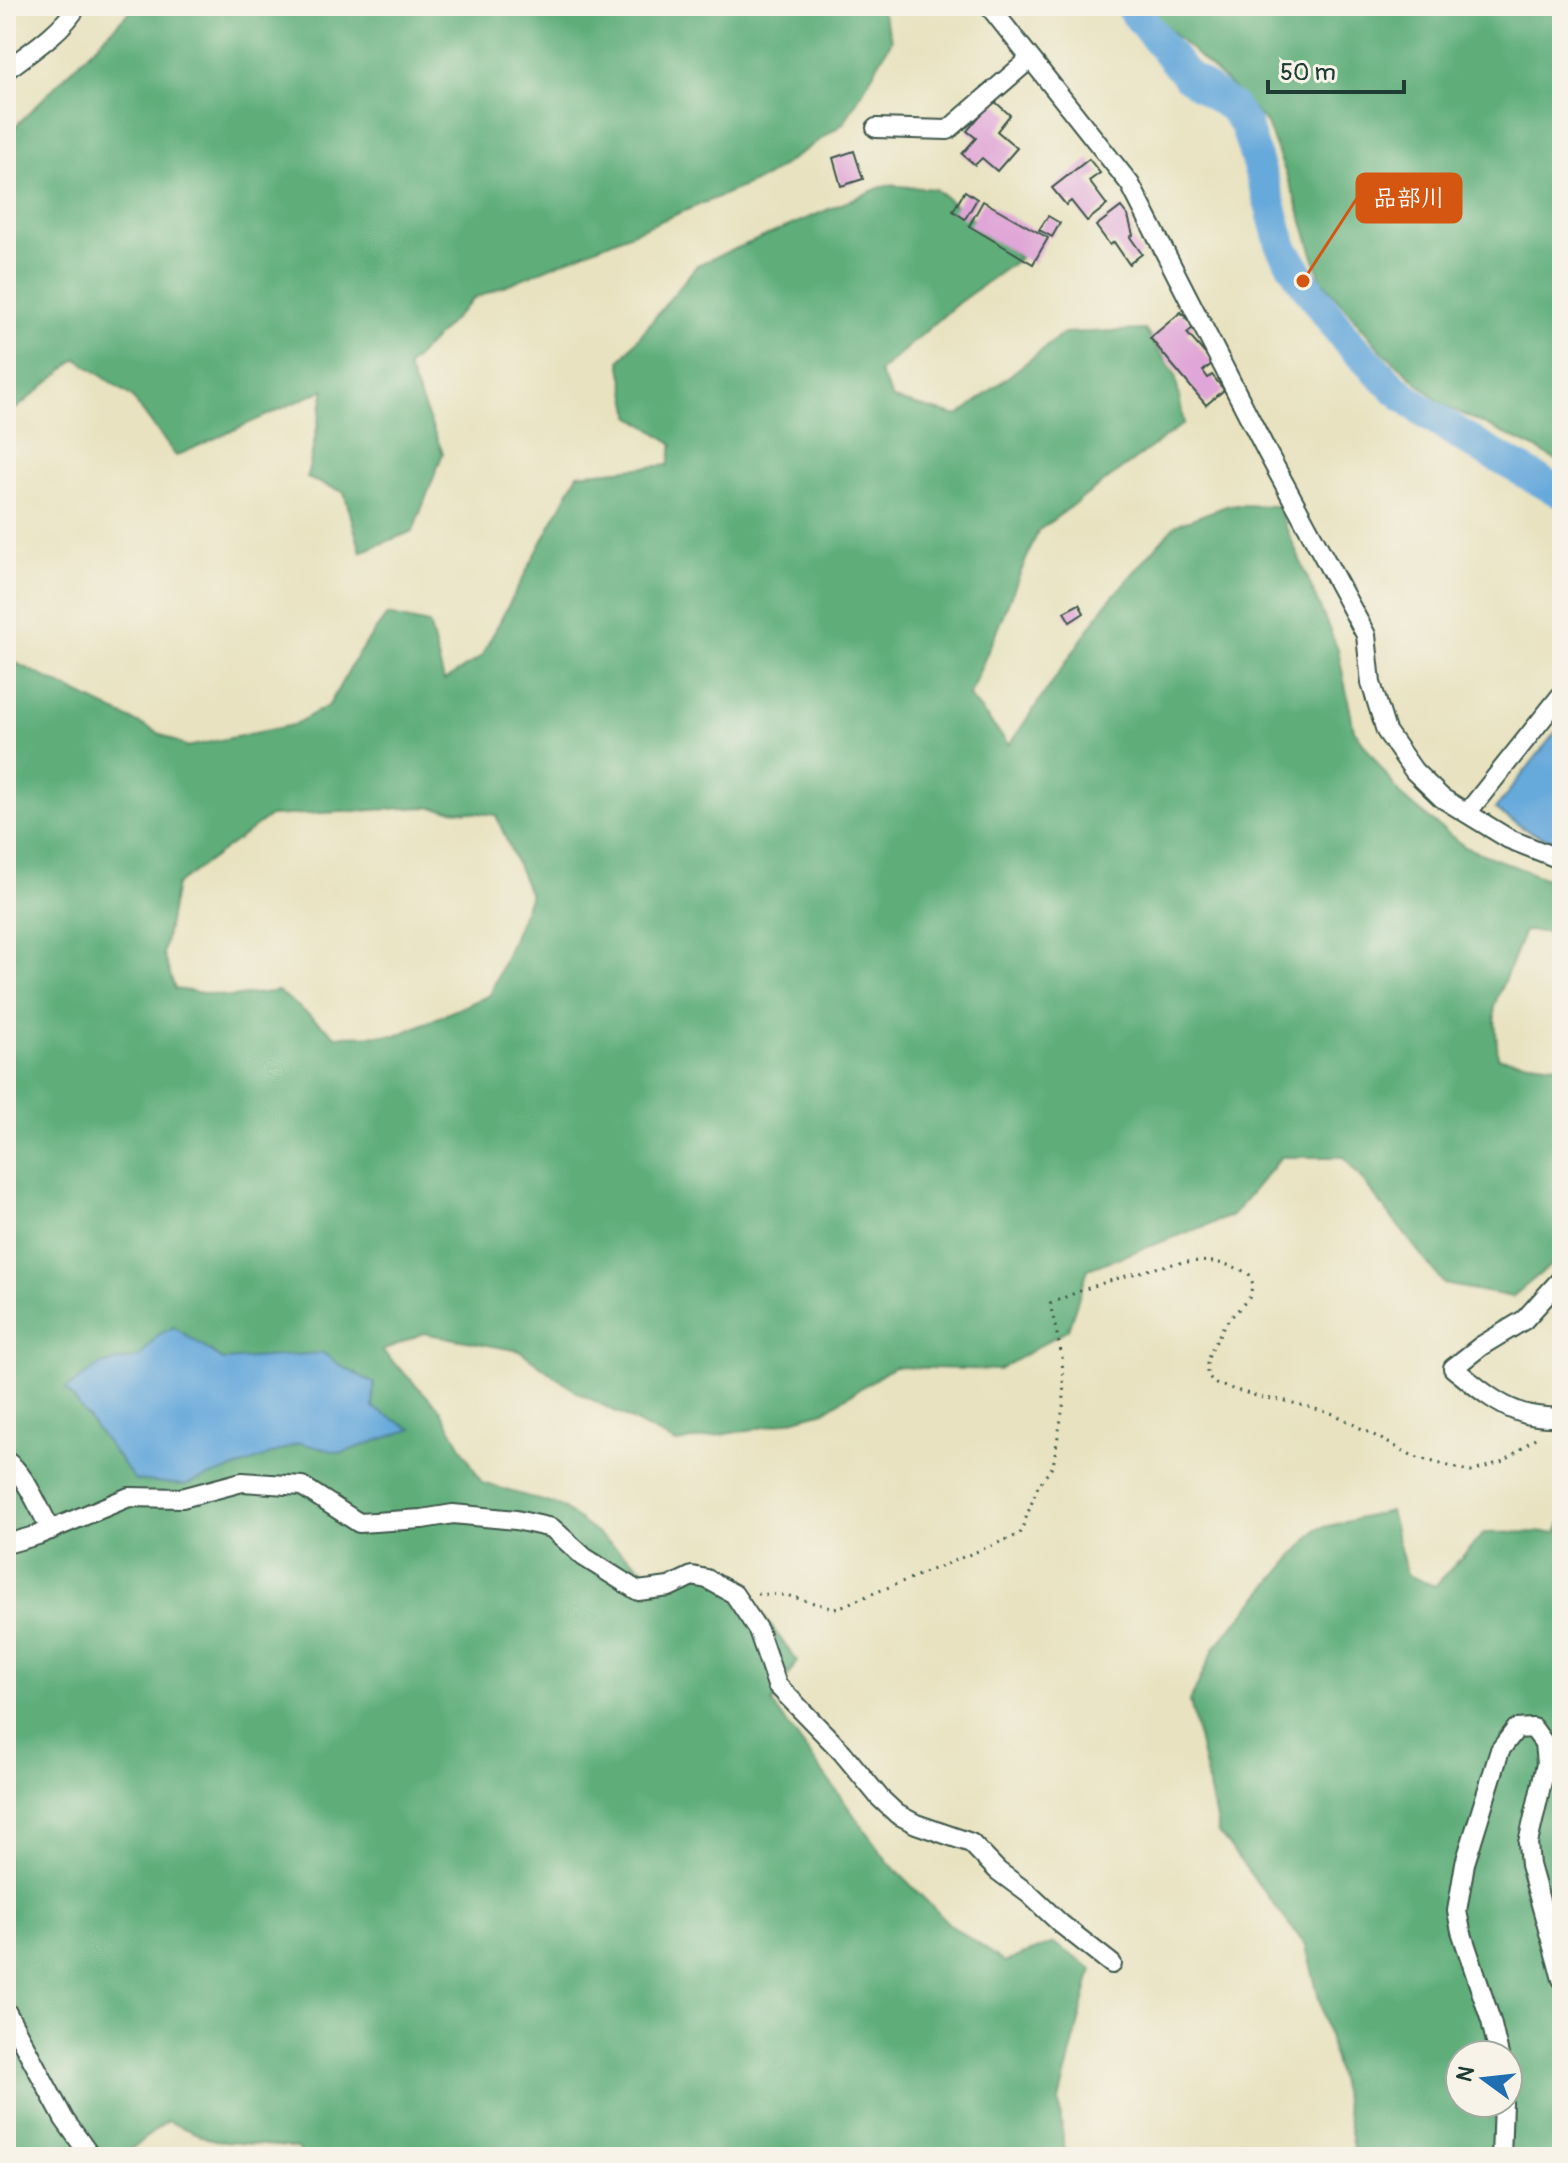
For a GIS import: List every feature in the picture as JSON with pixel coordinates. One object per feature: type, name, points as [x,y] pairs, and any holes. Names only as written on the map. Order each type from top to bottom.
[{"type":"street","points":[[6,70],[35,49],[72,15],[77,6]]},
{"type":"street","points":[[989,6],[1130,184],[1267,452],[1366,635],[1371,683],[1386,731],[1414,771],[1442,798],[1509,839],[1562,860]]},
{"type":"street","points":[[876,128],[948,130],[1030,59]]},
{"type":"street","points":[[1467,813],[1562,694]]},
{"type":"street","points":[[1562,1278],[1524,1320],[1481,1346],[1453,1368],[1515,1411],[1562,1418]]},
{"type":"street","points":[[6,1461],[19,1473],[51,1530]]},
{"type":"street","points":[[6,1544],[51,1530],[129,1497],[182,1498],[242,1482],[302,1486],[359,1523],[453,1514],[516,1520],[552,1528],[584,1557],[638,1591],[669,1587],[692,1576],[707,1579],[734,1594],[758,1630],[777,1685],[842,1752],[880,1798],[897,1814],[916,1824],[971,1843],[998,1871],[1112,1964]]},
{"type":"street","points":[[1495,2039],[1457,1911],[1465,1863],[1500,1750],[1516,1729],[1533,1728],[1544,1743],[1546,1764],[1528,1843],[1530,1865],[1562,1979]]},
{"type":"street","points":[[6,2011],[64,2119],[91,2157]]},
{"type":"street","points":[[1501,2157],[1502,2119]]},
{"type":"path","points":[[734,1594],[786,1595],[835,1609],[1020,1534],[1038,1486],[1053,1466],[1064,1401],[1062,1356],[1050,1304],[1082,1288],[1176,1262],[1204,1261],[1233,1265],[1249,1274],[1253,1284],[1249,1298],[1224,1325],[1207,1360],[1207,1375],[1216,1384],[1334,1414],[1415,1457],[1471,1472],[1506,1460],[1543,1432]]},
{"type":"green space","points":[[135,6],[880,6],[892,40],[844,123],[766,177],[473,299],[407,367],[443,453],[413,531],[361,552],[344,492],[307,478],[325,389],[176,456],[131,396],[77,359],[6,417],[6,136]]},
{"type":"green space","points":[[1144,6],[1562,6],[1562,464],[1443,405],[1380,349],[1321,279],[1267,124]]},
{"type":"green space","points":[[886,185],[935,189],[1020,258],[958,303],[879,372],[893,399],[958,416],[1064,333],[1145,330],[1175,374],[1184,423],[1038,531],[969,696],[1009,745],[1106,604],[1175,525],[1229,505],[1277,506],[1338,650],[1354,730],[1402,797],[1465,847],[1562,885],[1562,933],[1524,931],[1494,1006],[1498,1058],[1562,1066],[1562,1256],[1512,1297],[1444,1284],[1344,1157],[1281,1157],[1232,1216],[1088,1269],[1068,1329],[999,1370],[894,1367],[824,1411],[770,1426],[676,1443],[577,1392],[520,1351],[423,1333],[382,1351],[439,1408],[482,1483],[560,1506],[647,1571],[704,1560],[729,1570],[797,1661],[772,1703],[889,1863],[949,1924],[1005,1962],[1053,1943],[1092,1969],[1059,2101],[1064,2149],[1072,2157],[303,2157],[298,2148],[214,2141],[167,2121],[121,2157],[6,2157],[6,658],[187,747],[293,725],[329,705],[358,654],[387,615],[429,624],[444,681],[481,657],[578,474],[668,465],[673,444],[631,416],[620,361],[697,265]],"holes":[[[425,807],[496,815],[530,895],[490,995],[398,1035],[336,1036],[278,991],[231,997],[175,989],[163,954],[176,885],[270,816]]]},
{"type":"green space","points":[[1390,1511],[1407,1575],[1435,1586],[1484,1533],[1557,1532],[1562,1521],[1562,2157],[1355,2157],[1306,1946],[1219,1833],[1190,1701],[1215,1647],[1317,1529]]},
{"type":"water","points":[[1562,724],[1562,844],[1528,831],[1495,809]]},
{"type":"water","points":[[174,1327],[223,1360],[323,1353],[374,1383],[373,1408],[412,1429],[342,1453],[299,1443],[184,1485],[135,1480],[66,1389],[100,1365],[140,1357],[158,1335]]},
{"type":"building","points":[[993,100],[1010,115],[997,131],[1017,148],[997,171],[982,158],[975,165],[962,154],[976,138],[967,131]]},
{"type":"building","points":[[854,151],[863,179],[841,186],[833,158]]},
{"type":"building","points":[[1089,159],[1100,173],[1089,181],[1107,205],[1087,221],[1071,201],[1066,205],[1052,188]]},
{"type":"building","points":[[965,191],[977,199],[965,219],[953,211]]},
{"type":"building","points":[[983,201],[1048,238],[1033,264],[969,226]]},
{"type":"building","points":[[1121,207],[1128,216],[1133,235],[1130,237],[1142,254],[1129,264],[1114,242],[1110,245],[1096,226]]},
{"type":"building","points":[[1048,216],[1060,223],[1052,237],[1039,230]]},
{"type":"building","points":[[1181,312],[1194,327],[1187,333],[1213,363],[1203,371],[1208,378],[1212,375],[1224,390],[1206,405],[1150,338]]},
{"type":"building","points":[[1079,604],[1084,613],[1070,622],[1064,612]]},
{"type":"waterway","points":[[1130,6],[1186,75],[1232,107],[1245,124],[1282,248],[1347,341],[1393,387],[1421,409],[1476,445],[1562,493]]},
{"type":"place","name":"品部川","points":[[1303,281]]}]
